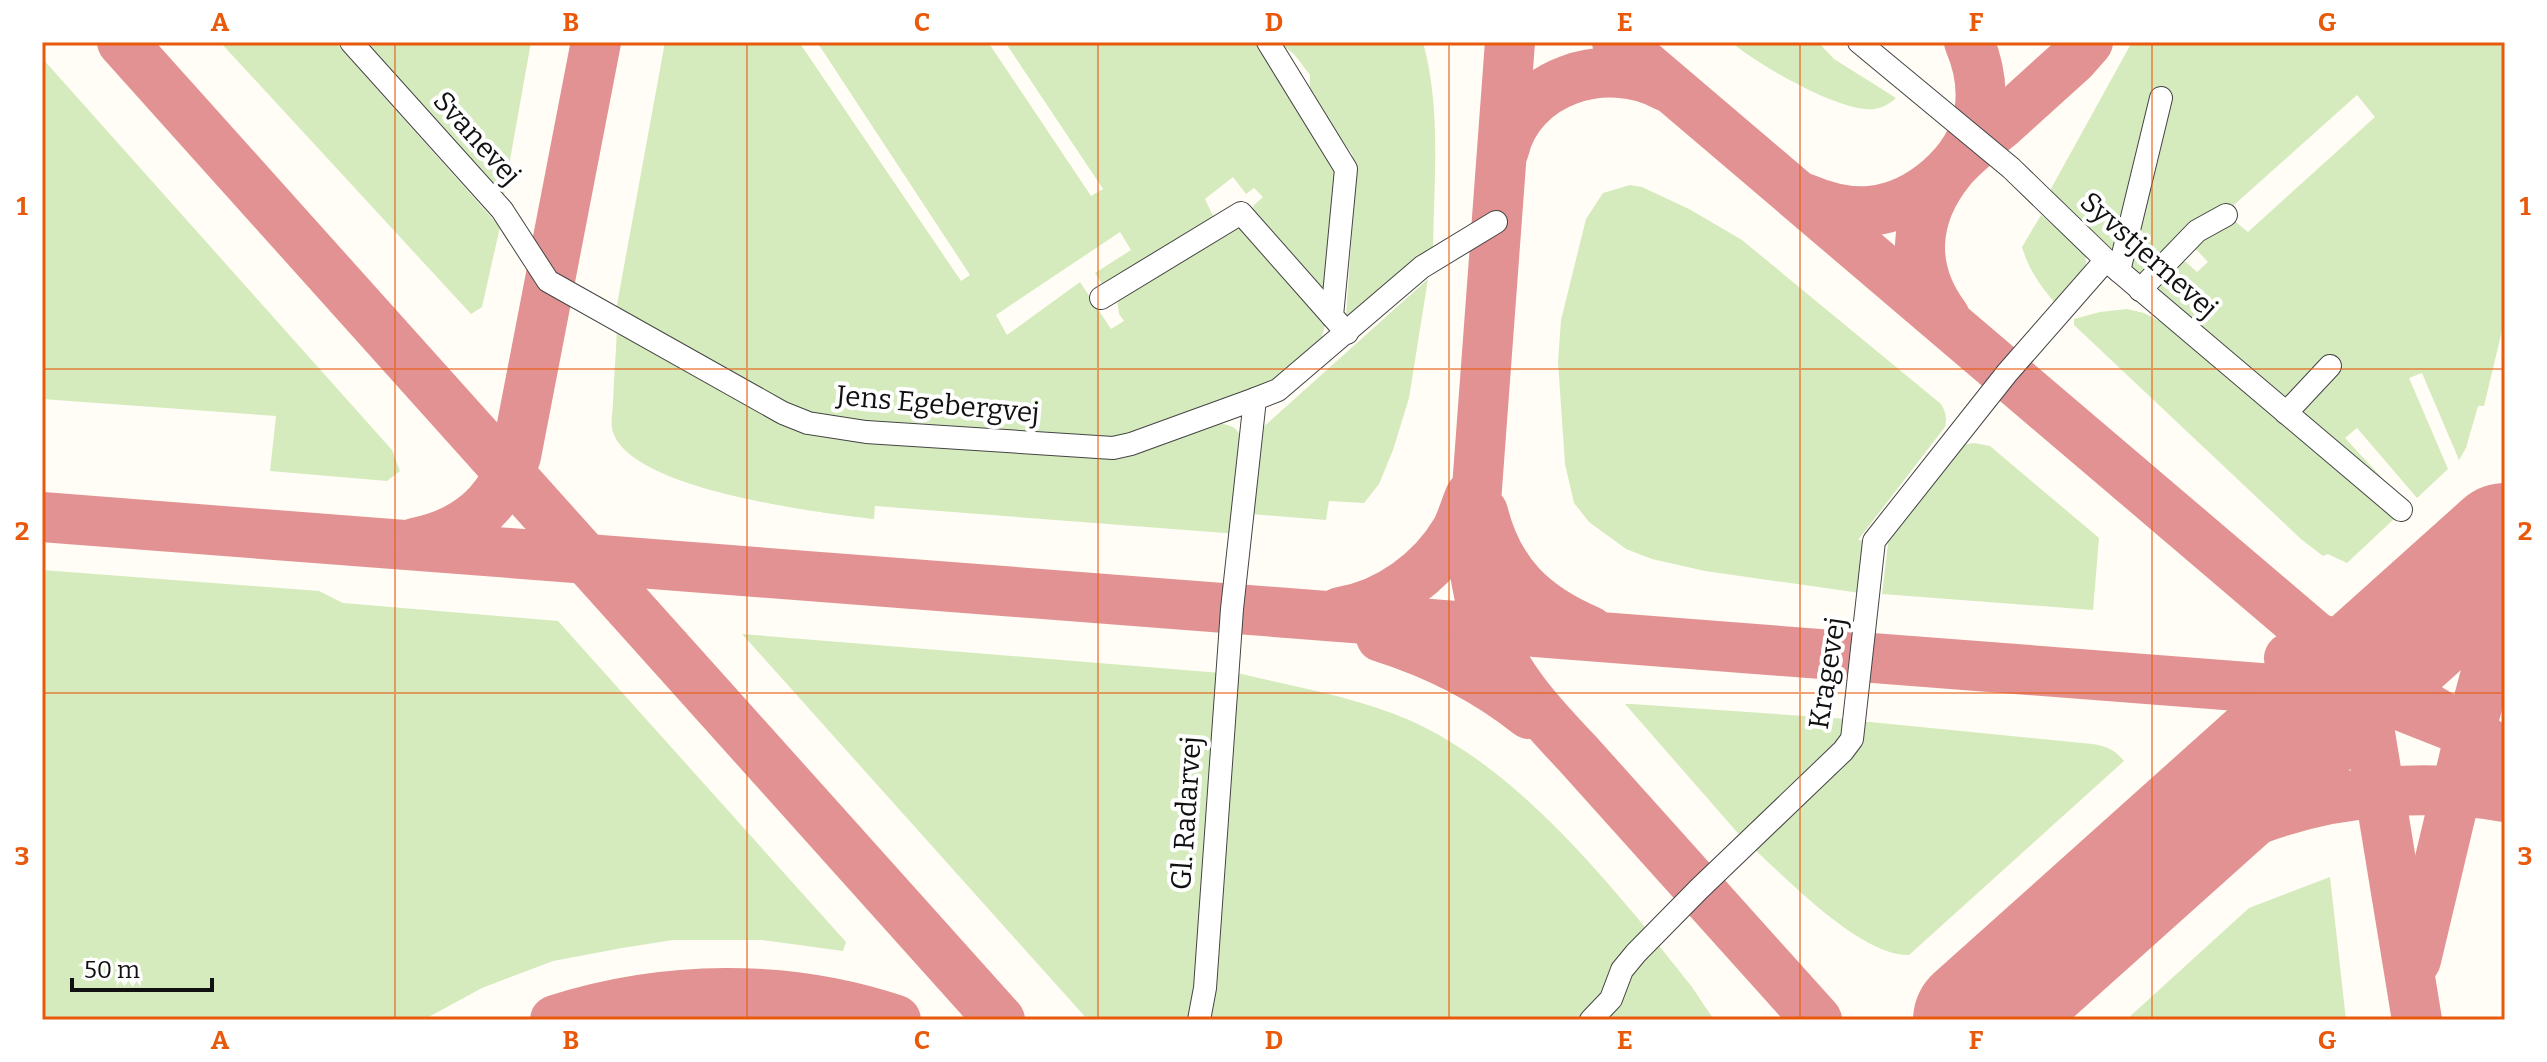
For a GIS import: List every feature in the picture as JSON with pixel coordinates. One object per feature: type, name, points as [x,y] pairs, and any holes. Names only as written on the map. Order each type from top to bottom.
[{"type":"lane","name":"Svanevej","points":[[351,42],[502,210],[548,281]]},
{"type":"lane","points":[[1268,42],[1346,169],[1339,325]]},
{"type":"lane","name":"Syvstjernevej","points":[[1859,42],[2011,168],[2140,290],[2401,510]]},
{"type":"lane","points":[[2113,266],[2161,98]]},
{"type":"lane","points":[[1101,298],[1241,213],[1339,325]]},
{"type":"lane","points":[[2140,290],[2197,231],[2226,215]]},
{"type":"lane","name":"Jens Egebergvej","points":[[548,281],[783,413],[808,423],[837,428],[1113,448],[1278,390],[1339,325],[1422,267],[1496,222]]},
{"type":"lane","name":"Kragevej","points":[[1591,1020],[1611,999],[1622,970],[1636,953],[1852,739],[1874,541],[2007,373],[2113,266]]},
{"type":"lane","points":[[2286,413],[2330,366]]},
{"type":"lane","name":"Gl. Radarvej","points":[[1199,1020],[1205,988],[1232,609],[1255,399]]},
{"type":"green space","points":[[220,42],[335,42],[500,227],[482,307],[471,314]]},
{"type":"green space","points":[[359,42],[531,42],[503,199]]},
{"type":"green space","points":[[665,42],[799,42],[961,281],[970,275],[817,42],[988,42],[1091,196],[1103,189],[1005,42],[1257,42],[1333,159],[1338,177],[1329,306],[1255,218],[1253,206],[1263,197],[1254,188],[1246,194],[1233,177],[1205,199],[1214,218],[1111,284],[1102,284],[1095,273],[1131,250],[1120,232],[996,315],[1007,335],[1080,282],[1111,329],[1124,321],[1119,314],[1117,299],[1237,225],[1327,319],[1319,346],[1304,360],[1261,388],[1112,440],[849,423],[804,414],[616,310]]},
{"type":"green space","points":[[1278,42],[1423,42],[1435,121],[1433,248],[1355,318],[1346,316],[1356,173],[1352,154],[1310,96],[1310,75],[1294,54]]},
{"type":"green space","points":[[1731,42],[1818,42],[1834,59],[1896,98],[1874,109],[1841,103],[1779,74]]},
{"type":"green space","points":[[2132,42],[2505,42],[2505,318],[2484,406],[2478,406],[2466,448],[2459,460],[2422,373],[2409,378],[2448,469],[2417,498],[2357,428],[2345,438],[2407,505],[2298,414],[2291,395],[2277,397],[2159,298],[2159,280],[2178,261],[2186,262],[2197,272],[2208,262],[2192,245],[2231,218],[2248,232],[2375,117],[2357,95],[2235,204],[2202,222],[2149,273],[2138,275],[2114,259],[2048,194]]},
{"type":"green space","points":[[42,58],[392,450],[400,471],[387,481],[270,471],[276,416],[42,399]]},
{"type":"green space","points":[[1630,185],[1642,187],[1689,209],[1742,240],[1943,407],[1945,427],[1858,540],[1866,541],[1860,593],[1705,571],[1652,559],[1626,549],[1589,522],[1574,503],[1565,464],[1558,362],[1561,320],[1586,219],[1603,193]]},
{"type":"green space","points":[[2041,215],[2085,252],[2083,278],[2056,304],[2036,277],[2022,247]]},
{"type":"green space","points":[[1428,279],[1409,398],[1379,484],[1364,503],[1329,501],[1326,520],[1251,514],[1259,431]]},
{"type":"green space","points":[[2127,309],[2144,313],[2163,323],[2394,519],[2347,563],[2328,554],[2323,556],[2302,540],[2074,325],[2074,319]]},
{"type":"green space","points":[[617,328],[771,417],[1101,453],[1215,423],[1228,425],[1238,432],[1244,451],[1238,534],[875,506],[874,519],[772,504],[689,483],[654,469],[627,452],[613,432]]},
{"type":"green space","points":[[1974,443],[1990,446],[2099,538],[2093,610],[1882,594],[1888,543],[1963,445]]},
{"type":"green space","points":[[42,570],[319,591],[343,603],[558,621],[846,942],[843,951],[762,940],[673,940],[622,948],[553,961],[482,988],[423,1020],[42,1020]]},
{"type":"green space","points":[[742,634],[1221,673],[1193,1020],[1088,1020]]},
{"type":"green space","points":[[1233,672],[1344,698],[1409,720],[1477,760],[1510,785],[1570,841],[1649,932],[1583,1020],[1206,1020]]},
{"type":"green space","points":[[1625,704],[1848,719],[1846,734],[1743,839]]},
{"type":"green space","points":[[1860,721],[2092,744],[2110,749],[2124,761],[1909,955],[1890,952],[1847,930],[1752,847]]},
{"type":"green space","points":[[2330,877],[2346,1020],[2126,1020],[2249,908]]},
{"type":"green space","points":[[1656,942],[1714,1020],[1600,1020],[1624,982]]},
{"type":"taxiway","points":[[122,42],[1000,1020]]},
{"type":"taxiway","points":[[414,543],[449,532],[478,514],[500,489],[516,456],[596,42]]},
{"type":"taxiway","points":[[1510,42],[1472,556],[1485,620],[1515,681],[1539,711],[1817,1020]]},
{"type":"taxiway","points":[[1617,42],[2317,638],[2346,660],[2505,753]]},
{"type":"taxiway","points":[[1804,198],[1836,209],[1870,211],[1906,201],[1940,179],[1965,150],[1979,114],[1979,78],[1969,42]]},
{"type":"taxiway","points":[[1945,317],[1933,299],[1921,262],[1923,224],[1938,188],[1961,158],[2073,59],[2088,42]]},
{"type":"taxiway","points":[[1504,150],[1513,126],[1528,106],[1546,91],[1568,80],[1592,74],[1617,73],[1642,77],[1665,86]]},
{"type":"taxiway","points":[[1340,612],[1375,602],[1421,573],[1456,531],[1470,496]]},
{"type":"taxiway","points":[[1483,512],[1498,553],[1521,585],[1551,611],[1590,631]]},
{"type":"taxiway","points":[[42,517],[2340,694],[2399,705],[2470,733]]},
{"type":"taxiway","points":[[2501,549],[2505,545]]},
{"type":"taxiway","points":[[2416,960],[2505,601]]},
{"type":"taxiway","points":[[2317,638],[2354,645],[2386,640],[2410,631]]},
{"type":"taxiway","points":[[1381,637],[1459,669],[1529,714]]},
{"type":"taxiway","points":[[2258,767],[2273,742],[2288,702],[2289,658]]},
{"type":"taxiway","points":[[2348,672],[2354,681],[2370,733],[2417,1020]]},
{"type":"taxiway","points":[[2110,900],[2225,833],[2296,807],[2355,795],[2415,790],[2505,797]]},
{"type":"taxiway","points":[[555,1020],[639,1000],[725,993],[812,999],[896,1020]]},
{"type":"taxiway","points":[[1973,1020],[1981,1015]]},
{"type":"runway","points":[[1976,1020],[2505,546]]}]
